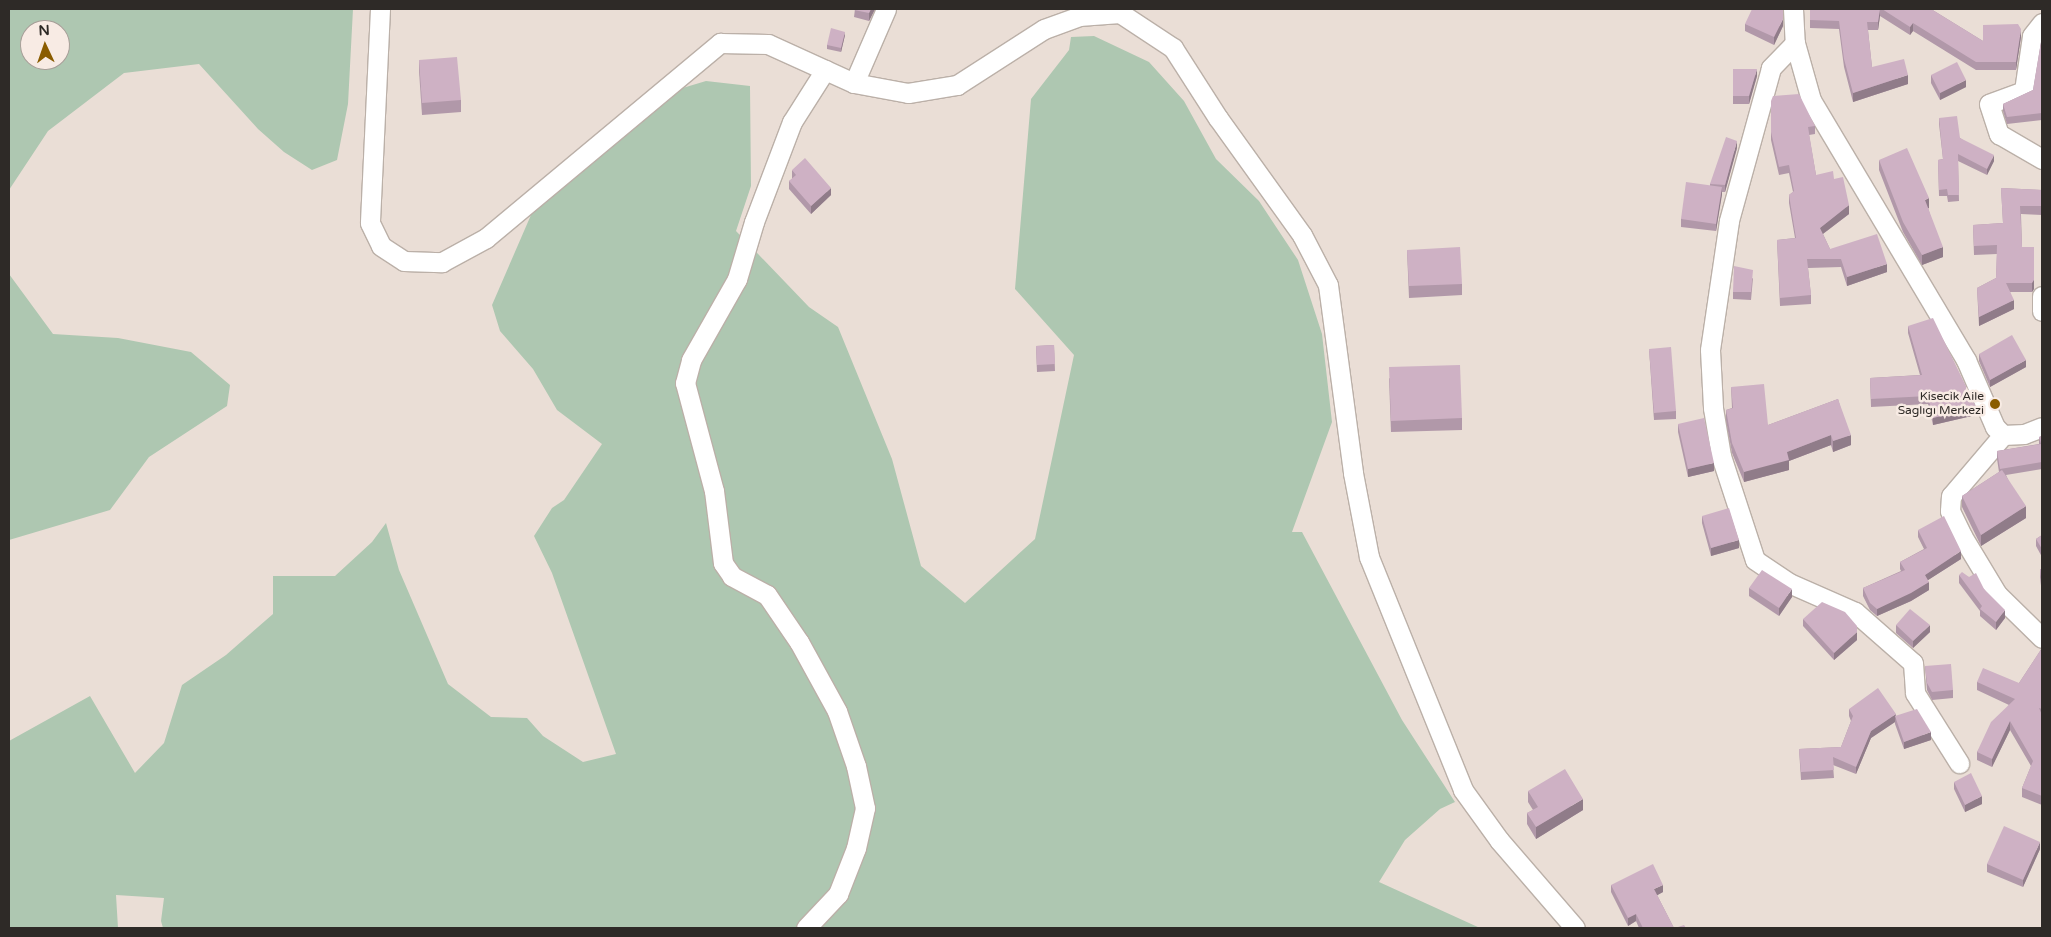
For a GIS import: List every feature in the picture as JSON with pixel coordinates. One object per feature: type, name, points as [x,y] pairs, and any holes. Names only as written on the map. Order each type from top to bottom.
[{"type":"street","points":[[380,9],[370,223],[381,246],[404,261],[442,262],[486,238],[720,44],[768,44],[854,83],[908,93],[957,85],[1044,29],[1079,16],[1120,13],[1173,48],[1218,118],[1302,235],[1328,285],[1353,473],[1369,557],[1463,790],[1499,840],[1575,928]]},
{"type":"street","points":[[854,83],[886,9]]},
{"type":"street","points":[[1793,9],[1795,42],[1811,100],[1966,360],[1994,427],[2003,435],[2024,434],[2042,427]]},
{"type":"street","points":[[2042,23],[2032,36],[2024,91],[1989,104],[1999,134],[2042,159]]},
{"type":"street","points":[[1795,42],[1771,68],[1729,221],[1710,350],[1713,408],[1721,456],[1755,560],[1789,583],[1855,612],[1912,663],[1915,693],[1959,762]]},
{"type":"street","points":[[806,928],[838,894],[856,848],[864,808],[856,766],[837,711],[799,642],[767,595],[732,576],[723,563],[714,491],[685,384],[691,360],[737,279],[754,222],[792,122],[825,70]]},
{"type":"street","points":[[2042,296],[2042,311]]},
{"type":"street","points":[[2003,435],[1951,496],[1950,511],[1962,536],[1997,594],[2042,638]]},
{"type":"green space","points":[[9,9],[353,9],[348,104],[337,160],[312,170],[284,152],[258,129],[199,64],[124,73],[48,131],[9,190]]},
{"type":"green space","points":[[1094,36],[1149,62],[1184,101],[1216,159],[1259,201],[1298,260],[1322,334],[1332,422],[1292,532],[1302,532],[1402,720],[1455,802],[1440,809],[1405,840],[1379,882],[1480,928],[163,928],[161,921],[164,898],[116,895],[118,928],[9,928],[9,741],[90,696],[135,773],[164,743],[182,685],[226,655],[273,614],[273,576],[335,576],[372,542],[386,523],[399,570],[448,684],[491,717],[527,718],[543,736],[583,762],[616,754],[552,573],[534,536],[552,508],[564,500],[602,444],[557,410],[533,369],[500,331],[492,305],[534,208],[676,90],[706,81],[750,86],[751,186],[736,231],[809,307],[838,327],[892,459],[921,566],[965,603],[1035,539],[1074,355],[1015,289],[1031,99],[1069,50],[1071,37]]},
{"type":"green space","points":[[9,274],[53,334],[118,338],[191,352],[230,385],[227,406],[149,457],[110,510],[9,540]]},
{"type":"building","points":[[855,9],[871,9],[869,13]]},
{"type":"building","points":[[1752,9],[1783,9],[1783,19],[1774,37],[1745,24]]},
{"type":"building","points":[[1810,9],[1880,9],[1878,22],[1867,22],[1872,67],[1904,59],[1908,75],[1853,93],[1844,59],[1839,21],[1810,20]]},
{"type":"building","points":[[1882,9],[1931,9],[1983,41],[1983,25],[2018,24],[2021,29],[2016,62],[1976,62],[1913,23],[1910,27]]},
{"type":"building","points":[[831,28],[845,32],[841,48],[827,45]]},
{"type":"building","points":[[2042,36],[2042,113],[2007,117],[2003,104],[2033,90]]},
{"type":"building","points":[[457,57],[461,100],[422,103],[419,60]]},
{"type":"building","points":[[1957,62],[1966,80],[1940,93],[1931,75]]},
{"type":"building","points":[[1733,69],[1757,69],[1749,96],[1733,96]]},
{"type":"building","points":[[1799,94],[1815,126],[1808,127],[1816,175],[1833,171],[1834,179],[1843,177],[1849,205],[1820,228],[1830,249],[1877,234],[1887,264],[1847,277],[1841,259],[1807,259],[1811,295],[1780,298],[1777,240],[1796,238],[1789,195],[1794,191],[1789,165],[1779,167],[1771,132],[1771,101],[1773,96]]},
{"type":"building","points":[[1957,116],[1960,138],[1994,155],[1987,169],[1958,154],[1959,195],[1948,195],[1947,189],[1939,190],[1938,160],[1943,159],[1939,118]]},
{"type":"building","points":[[1726,137],[1737,141],[1725,185],[1710,184]]},
{"type":"building","points":[[1907,148],[1929,198],[1925,200],[1943,247],[1922,255],[1903,222],[1879,160]]},
{"type":"building","points":[[805,158],[831,188],[811,206],[789,181],[796,175],[792,170]]},
{"type":"building","points":[[1686,182],[1722,187],[1716,224],[1681,219]]},
{"type":"building","points":[[2001,188],[2042,190],[2042,206],[2020,206],[2022,247],[2034,247],[2034,280],[2032,283],[2006,283],[2014,300],[1979,317],[1977,288],[1996,278],[1997,245],[1974,246],[1973,225],[2003,223]]},
{"type":"building","points":[[1460,247],[1462,284],[1409,286],[1407,250]]},
{"type":"building","points":[[1734,266],[1753,270],[1751,292],[1733,292]]},
{"type":"building","points":[[1933,318],[1976,407],[1933,418],[1928,396],[1871,399],[1870,378],[1922,375],[1908,326]]},
{"type":"building","points":[[2012,335],[2026,360],[1990,380],[1979,354]]},
{"type":"building","points":[[1054,345],[1055,364],[1037,365],[1036,346]]},
{"type":"building","points":[[1671,347],[1676,411],[1654,413],[1649,349]]},
{"type":"building","points":[[1460,365],[1462,418],[1391,421],[1389,367]]},
{"type":"building","points":[[1764,384],[1768,425],[1838,399],[1851,435],[1833,441],[1831,435],[1787,452],[1789,460],[1744,472],[1732,443],[1726,410],[1733,408],[1731,387]]},
{"type":"building","points":[[1704,418],[1714,463],[1688,469],[1678,424]]},
{"type":"building","points":[[2042,436],[2042,462],[2000,469],[1997,451],[2041,444],[2039,437]]},
{"type":"building","points":[[2002,470],[2026,506],[1981,535],[1962,496]]},
{"type":"building","points":[[1729,508],[1739,540],[1711,548],[1702,516]]},
{"type":"building","points":[[1944,516],[1961,551],[1925,575],[1929,582],[1877,609],[1870,603],[1863,588],[1905,570],[1900,562],[1927,548],[1918,530]]},
{"type":"building","points":[[2042,535],[2042,549],[2036,539]]},
{"type":"building","points":[[2040,569],[2042,569],[2042,586]]},
{"type":"building","points":[[1762,570],[1792,589],[1779,608],[1749,588]]},
{"type":"building","points":[[1962,572],[1969,577],[1976,573],[1984,589],[2005,610],[1996,622],[1980,609],[1982,606],[1959,575]]},
{"type":"building","points":[[1822,602],[1845,612],[1857,626],[1857,632],[1834,653],[1803,619]]},
{"type":"building","points":[[1910,609],[1930,625],[1913,641],[1896,625]]},
{"type":"building","points":[[2042,648],[2042,709],[2039,708],[2042,715],[2042,796],[2022,788],[2033,761],[2010,721],[1992,759],[1977,752],[1991,722],[2015,699],[1977,682],[1983,668],[2019,683]]},
{"type":"building","points":[[1951,664],[1953,690],[1932,692],[1927,683],[1925,666]]},
{"type":"building","points":[[1878,688],[1896,714],[1871,731],[1856,767],[1833,757],[1834,770],[1801,772],[1799,749],[1841,747],[1853,716],[1849,709]]},
{"type":"building","points":[[1917,709],[1931,732],[1904,742],[1895,716]]},
{"type":"building","points":[[1565,769],[1583,799],[1536,827],[1527,813],[1538,807],[1528,791]]},
{"type":"building","points":[[1971,773],[1982,796],[1965,805],[1954,782]]},
{"type":"building","points":[[2004,826],[2040,842],[2023,880],[1987,864]]},
{"type":"building","points":[[1653,864],[1663,885],[1654,889],[1674,928],[1643,928],[1636,914],[1628,918],[1611,885]]},
{"type":"building","points":[[1684,925],[1686,928],[1675,928]]},
{"type":"place","name":"Kisecik Aile Saglıgı Merkezi","points":[[1995,404]]}]
